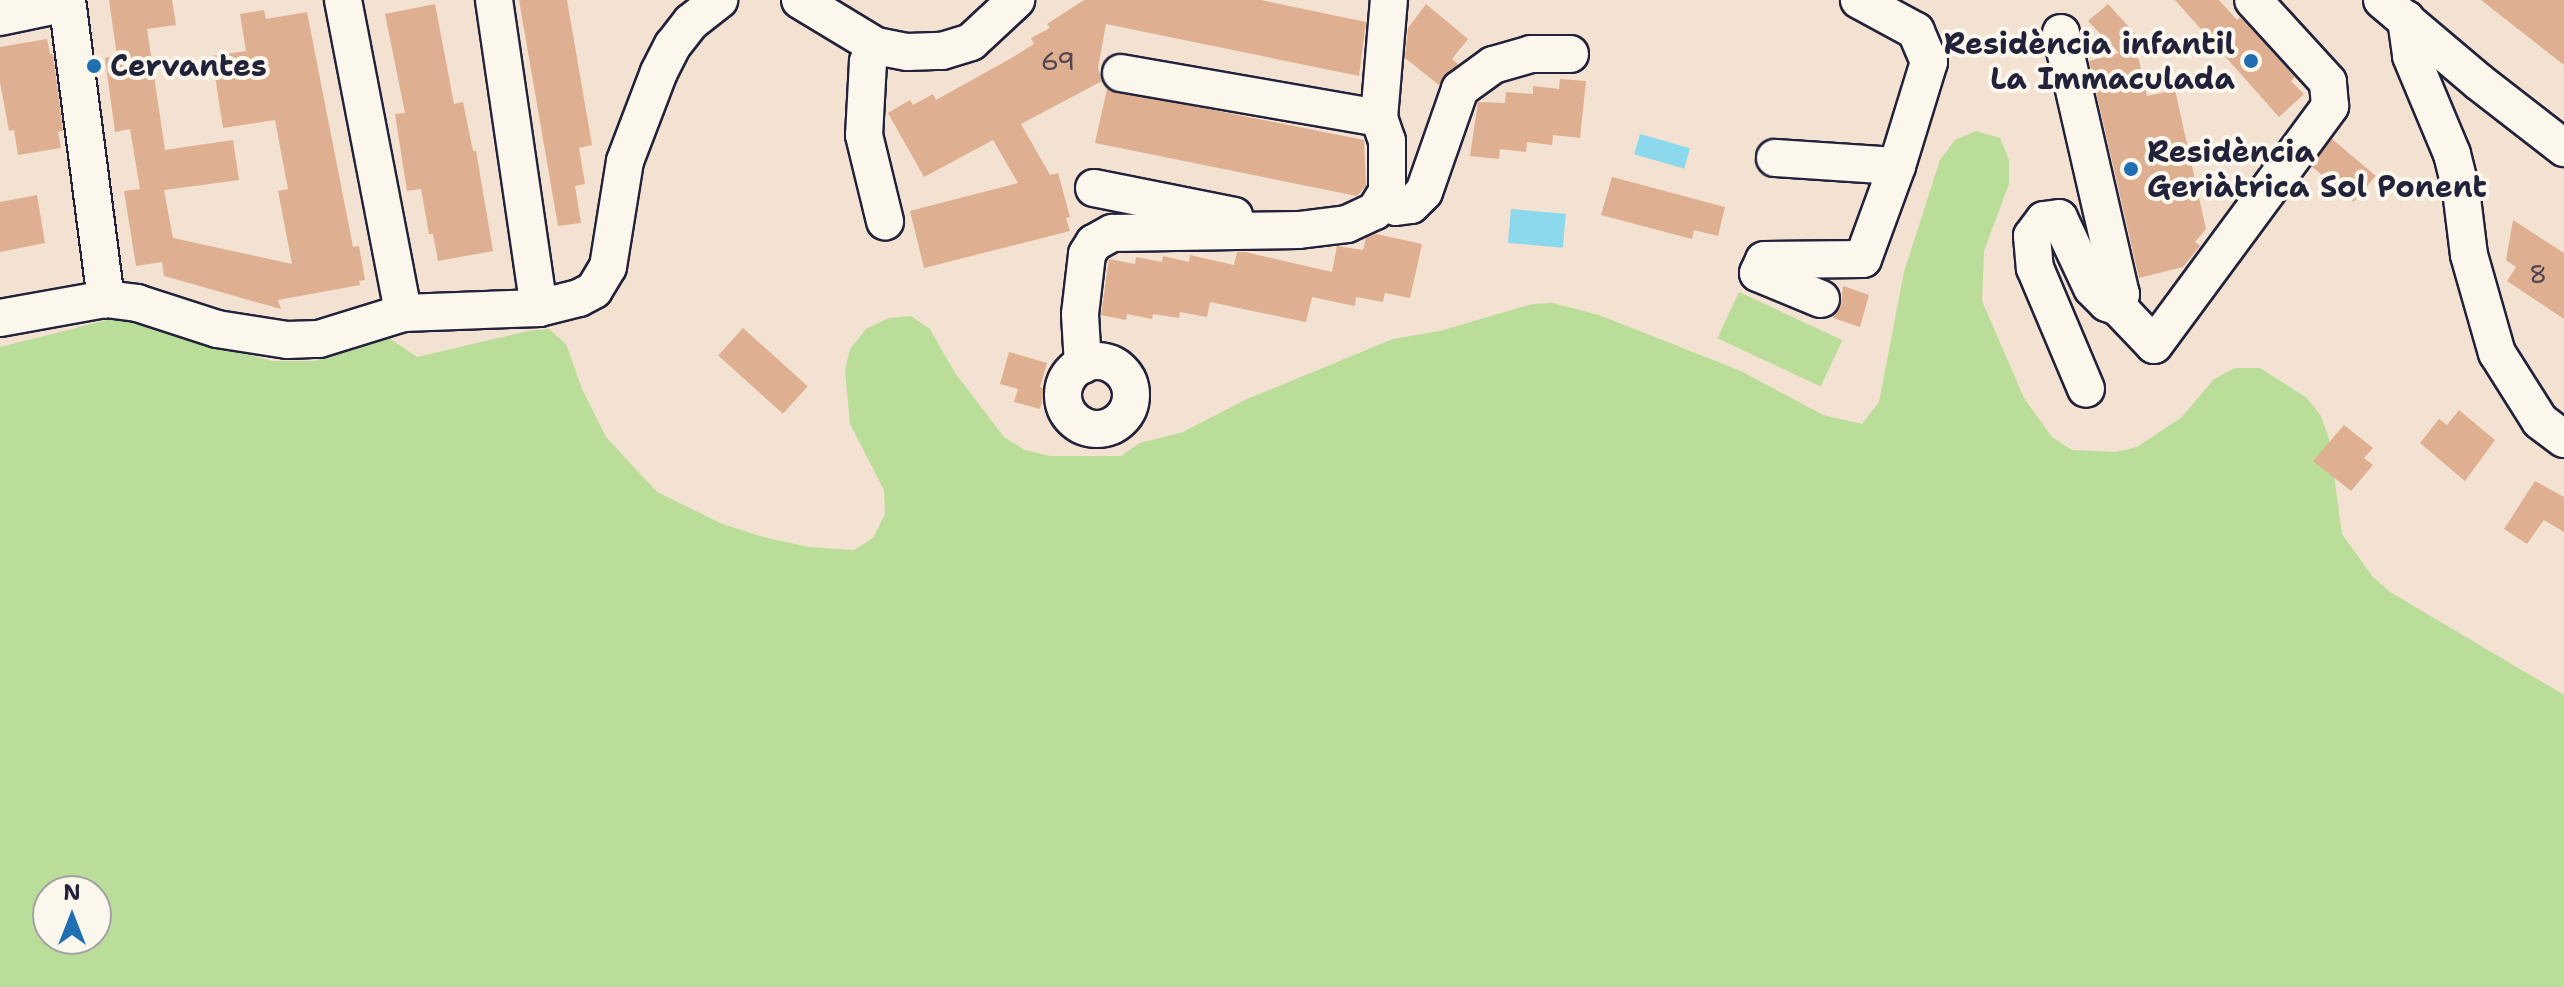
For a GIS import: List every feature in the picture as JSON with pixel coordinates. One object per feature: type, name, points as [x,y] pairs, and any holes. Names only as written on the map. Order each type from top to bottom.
[{"type":"street","points":[[343,0],[403,313]]},
{"type":"street","points":[[494,0],[539,308]]},
{"type":"street","points":[[0,318],[106,299],[137,303],[217,329],[287,340],[319,339],[403,313],[539,308],[579,298],[594,290],[608,267],[625,161],[659,72],[673,45],[691,22],[719,0]]},
{"type":"street","points":[[800,0],[876,46],[907,52],[942,51],[971,42],[1016,0]]},
{"type":"street","points":[[1389,0],[1379,118],[1387,141],[1387,192],[1396,207],[1411,205],[1424,192],[1460,89],[1493,65],[1531,54],[1570,54]]},
{"type":"street","points":[[1821,299],[1758,273],[1764,260],[1863,259],[1897,166],[1929,62],[1916,31],[1859,0]]},
{"type":"street","points":[[2086,389],[2035,268],[2032,236],[2044,220],[2059,218],[2092,288],[2107,303],[2118,307],[2154,345],[2330,106],[2328,82],[2253,0]]},
{"type":"street","points":[[0,17],[67,2],[106,299]]},
{"type":"street","points":[[2396,8],[2479,82],[2564,148]]},
{"type":"street","points":[[2396,8],[2411,56],[2446,134],[2461,190],[2469,255],[2497,353],[2540,421],[2564,439]]},
{"type":"street","points":[[2061,33],[2121,294],[2118,307]]},
{"type":"street","points":[[876,46],[868,62],[864,135],[885,221]]},
{"type":"street","points":[[1121,73],[1379,118]]},
{"type":"street","points":[[2446,134],[2444,100],[2451,89],[2479,82]]},
{"type":"street","points":[[1775,158],[1897,166]]},
{"type":"street","points":[[1094,188],[1235,216],[1241,231]]},
{"type":"street","points":[[1083,365],[1080,314],[1087,254],[1094,243],[1112,233],[1241,231],[1347,224],[1375,211],[1387,192]]},
{"type":"street","points":[[1093,362],[1114,366],[1141,398],[1107,428],[1096,429],[1075,421],[1067,412],[1063,390],[1066,380],[1083,365],[1093,362]]},
{"type":"green space","points":[[1976,131],[2000,138],[2009,160],[2009,184],[1984,251],[1982,301],[2024,398],[2052,437],[2072,450],[2116,452],[2137,447],[2182,417],[2214,379],[2235,368],[2260,368],[2307,398],[2321,416],[2329,439],[2342,534],[2372,576],[2390,592],[2564,695],[2564,987],[0,987],[0,347],[115,318],[272,361],[314,361],[386,336],[417,357],[528,331],[549,329],[566,344],[582,389],[606,437],[657,492],[720,523],[763,537],[809,547],[854,550],[873,538],[885,514],[884,490],[850,424],[845,371],[850,349],[866,329],[889,318],[911,316],[930,329],[955,373],[1004,437],[1025,450],[1050,456],[1121,456],[1140,443],[1183,432],[1245,400],[1393,339],[1440,331],[1532,304],[1553,303],[1599,315],[1741,371],[1823,415],[1862,424],[1879,402],[1904,272],[1940,160],[1955,140]]},
{"type":"green space","points":[[1739,292],[1842,340],[1821,386],[1717,338]]},
{"type":"water","points":[[1640,134],[1690,148],[1684,169],[1634,154]]},
{"type":"water","points":[[1511,209],[1566,214],[1563,248],[1508,243]]},
{"type":"building","points":[[109,0],[172,0],[176,25],[147,29],[165,150],[233,140],[239,180],[164,190],[173,238],[292,264],[278,191],[288,189],[275,120],[223,128],[212,56],[246,51],[240,14],[264,10],[266,19],[307,12],[353,247],[359,246],[365,280],[359,281],[360,285],[278,300],[281,309],[164,276],[162,262],[136,266],[124,191],[140,189],[130,129],[115,132],[105,58],[117,56]]},
{"type":"building","points":[[519,0],[567,0],[592,145],[579,148],[585,184],[575,186],[581,223],[558,226]]},
{"type":"building","points":[[1084,0],[1261,0],[1366,22],[1359,76],[1106,24],[1098,68],[1102,81],[1021,124],[1050,175],[1058,173],[1070,217],[1066,218],[1070,231],[924,268],[910,211],[1018,183],[993,140],[924,177],[888,113],[910,100],[913,105],[933,94],[936,100],[1015,56],[1034,44],[1031,38],[1050,28],[1047,24]]},
{"type":"building","name":"Residència infantil La Immaculada","points":[[2175,0],[2219,0],[2237,20],[2240,17],[2295,77],[2291,81],[2304,94],[2279,117]]},
{"type":"building","points":[[2481,0],[2564,0],[2564,65]]},
{"type":"building","points":[[435,4],[454,104],[463,102],[473,151],[476,151],[493,251],[438,261],[433,234],[429,234],[421,189],[407,191],[395,114],[405,113],[385,14]]},
{"type":"building","points":[[1426,4],[1468,39],[1452,59],[1458,64],[1439,85],[1405,58],[1408,28]]},
{"type":"building","name":"Residència Geriàtrica Sol Ponent","points":[[2108,4],[2140,39],[2135,43],[2147,96],[2175,90],[2206,229],[2195,242],[2200,246],[2183,267],[2139,278],[2089,61],[2119,53],[2088,21]]},
{"type":"building","points":[[47,39],[50,54],[53,54],[63,131],[58,132],[61,148],[18,155],[14,130],[9,131],[0,82],[0,47]]},
{"type":"building","points":[[1560,79],[1586,81],[1580,138],[1553,135],[1552,145],[1527,142],[1526,152],[1500,149],[1499,159],[1470,156],[1478,102],[1505,103],[1506,92],[1533,94],[1533,86],[1559,89]]},
{"type":"building","points":[[1107,89],[1364,140],[1366,186],[1357,196],[1095,143]]},
{"type":"building","points":[[2332,139],[2376,176],[2354,202],[2310,165]]},
{"type":"building","points":[[1612,177],[1725,207],[1718,236],[1694,230],[1692,239],[1601,215]]},
{"type":"building","points":[[37,195],[45,243],[0,252],[0,202]]},
{"type":"building","points":[[2513,220],[2564,253],[2564,319],[2507,281],[2516,267],[2506,260]]},
{"type":"building","points":[[1376,234],[1422,244],[1410,298],[1385,293],[1383,302],[1356,297],[1355,306],[1312,297],[1306,322],[1210,302],[1207,317],[1180,312],[1179,318],[1153,314],[1152,319],[1127,314],[1126,320],[1101,315],[1109,259],[1135,264],[1136,257],[1162,262],[1163,256],[1189,262],[1190,255],[1234,265],[1237,252],[1245,252],[1332,272],[1337,246],[1363,250],[1366,238]]},
{"type":"building","points":[[1843,286],[1869,295],[1860,327],[1833,318],[1841,306]]},
{"type":"building","points":[[743,328],[808,386],[783,414],[718,355]]},
{"type":"building","points":[[1009,352],[1047,363],[1040,387],[1045,389],[1040,409],[1014,402],[1018,389],[1000,384]]},
{"type":"building","points":[[2459,410],[2495,440],[2465,481],[2420,443],[2439,419],[2447,425]]},
{"type":"building","points":[[2344,425],[2373,448],[2364,458],[2373,465],[2351,491],[2313,461]]},
{"type":"building","points":[[2535,481],[2564,497],[2564,532],[2544,520],[2527,544],[2504,529]]},
{"type":"place","name":"Residència infantil La Immaculada","points":[[2251,61]]},
{"type":"place","name":"Cervantes","points":[[94,66]]},
{"type":"place","name":"Residència Geriàtrica Sol Ponent","points":[[2131,169]]}]
